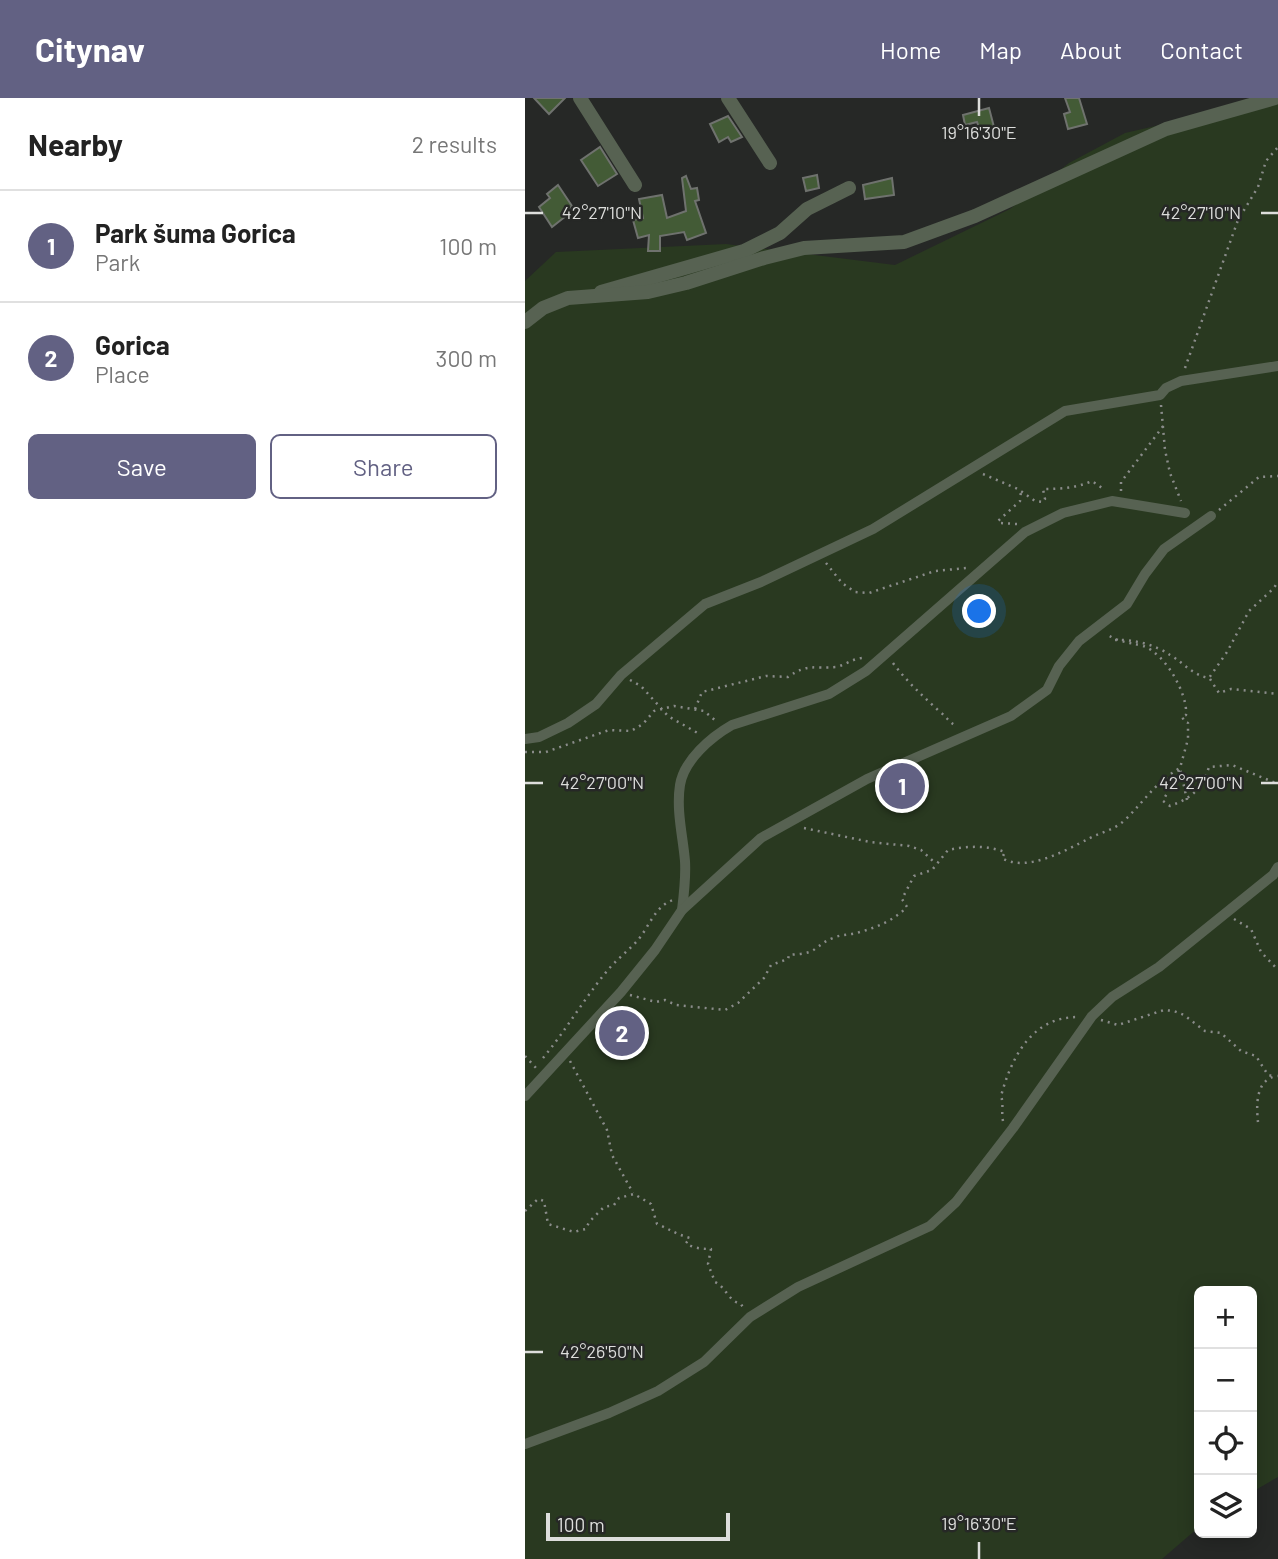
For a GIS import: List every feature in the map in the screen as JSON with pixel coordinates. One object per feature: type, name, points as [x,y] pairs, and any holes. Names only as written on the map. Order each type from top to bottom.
[{"type":"street","points":[[580,98],[635,184]]},
{"type":"street","points":[[728,98],[770,163]]},
{"type":"street","points":[[597,294],[649,292],[804,248],[904,242],[975,216],[1167,129],[1275,98]]},
{"type":"street","points":[[525,322],[536,312],[556,302],[597,294],[616,286],[744,251],[781,233],[807,209],[849,188]]},
{"type":"street","points":[[525,740],[539,737],[568,723],[596,704],[621,675],[705,604],[761,582],[873,529],[1065,411],[1160,395],[1166,388],[1181,381],[1278,366]]},
{"type":"street","points":[[683,905],[685,865],[680,783],[694,757],[722,731],[732,725],[829,694],[866,671],[1025,532],[1063,513],[1117,501],[1185,513]]},
{"type":"street","points":[[525,1096],[539,1072],[565,1052],[621,992],[655,950],[683,905],[761,838],[867,779],[1011,716],[1047,690],[1059,666],[1080,641],[1128,604],[1145,574],[1164,549],[1210,516]]},
{"type":"street","points":[[525,1444],[609,1413],[658,1391],[704,1362],[750,1317],[798,1287],[930,1226],[956,1202],[1010,1132],[1090,1017],[1112,997],[1159,967],[1273,875],[1278,867]]},
{"type":"path","points":[[1181,381],[1238,220],[1258,187],[1266,161],[1278,147]]},
{"type":"path","points":[[1160,395],[1164,450],[1185,513]]},
{"type":"path","points":[[1117,501],[1121,482],[1164,425]]},
{"type":"path","points":[[972,468],[1021,491],[1035,501],[1043,502],[1045,499],[1043,489],[1071,489],[1092,481],[1117,501]]},
{"type":"path","points":[[1210,516],[1259,477],[1278,477]]},
{"type":"path","points":[[1021,491],[1020,501],[998,521],[1028,522],[1035,527]]},
{"type":"path","points":[[814,556],[832,568],[842,583],[855,592],[869,593],[935,571],[970,567]]},
{"type":"path","points":[[1209,678],[1227,652],[1249,611],[1278,581]]},
{"type":"path","points":[[1096,628],[1115,640],[1150,650],[1171,671],[1183,694],[1186,715],[1182,716],[1188,723],[1188,739],[1180,768],[1163,801],[1170,806],[1187,800],[1198,788],[1209,767],[1232,765],[1278,785]]},
{"type":"path","points":[[1115,640],[1128,640],[1171,655],[1189,671],[1209,678],[1219,693],[1231,689],[1278,694]]},
{"type":"path","points":[[525,752],[546,752],[609,730],[631,731],[643,724],[654,711],[662,710],[674,706],[704,711],[719,723],[722,731],[716,736],[701,735],[690,730],[662,710],[641,686],[621,675]]},
{"type":"path","points":[[1180,768],[1187,800]]},
{"type":"path","points":[[621,992],[656,1002],[665,1000],[676,1005],[725,1010],[738,1003],[764,978],[771,965],[788,959],[789,955],[814,951],[823,942],[838,936],[859,933],[897,916],[907,906],[902,898],[914,876],[932,870],[948,849],[966,846],[997,849],[1005,852],[1002,858],[1005,861],[1016,862],[1028,862],[1067,851],[1114,828],[1126,819],[1163,778],[1180,768]]},
{"type":"path","points":[[788,821],[809,830],[909,846],[921,850],[935,863]]},
{"type":"path","points":[[530,1074],[539,1072],[584,1001],[609,969],[639,939],[657,913],[667,902],[679,898],[683,905]]},
{"type":"path","points":[[1227,911],[1236,922],[1251,929],[1261,952],[1278,970]]},
{"type":"path","points":[[1010,1132],[1003,1121],[1001,1096],[1011,1067],[1026,1040],[1035,1030],[1056,1023],[1063,1017],[1090,1017],[1118,1025],[1164,1010],[1174,1011],[1205,1031],[1221,1032],[1241,1051],[1256,1056],[1268,1075],[1278,1076]]},
{"type":"path","points":[[565,1052],[607,1130],[612,1155],[634,1194],[651,1204],[657,1224],[690,1238],[685,1242],[688,1245],[703,1250],[711,1249],[708,1264],[715,1282],[734,1302],[741,1304],[750,1317]]},
{"type":"path","points":[[525,1056],[539,1072]]},
{"type":"path","points":[[1258,1122],[1256,1104],[1262,1083],[1272,1076]]},
{"type":"path","points":[[525,1211],[538,1199],[544,1201],[548,1224],[574,1232],[586,1228],[604,1208],[614,1205],[619,1198],[634,1194]]},
{"type":"green space","points":[[1278,98],[1278,1477],[1257,1489],[1257,1286],[1194,1286],[1194,1531],[1162,1559],[525,1559],[525,281],[556,252],[726,244],[895,265],[1010,209],[1069,163],[1125,133]]},
{"type":"building","points":[[534,98],[565,98],[549,114]]},
{"type":"building","points":[[1065,98],[1079,98],[1087,124],[1068,129],[1064,114],[1070,112]]},
{"type":"building","points":[[989,108],[994,127],[980,131],[977,122],[965,125],[963,115]]},
{"type":"building","points":[[728,116],[742,137],[731,142],[728,137],[719,142],[710,124]]},
{"type":"building","points":[[600,147],[617,174],[598,186],[581,160]]},
{"type":"building","points":[[817,175],[819,188],[806,191],[803,178]]},
{"type":"building","points":[[686,176],[691,189],[697,188],[699,200],[695,201],[706,233],[687,240],[684,232],[660,236],[660,251],[648,251],[649,235],[638,238],[633,220],[643,218],[639,199],[662,195],[667,218],[686,211],[682,178]]},
{"type":"building","points":[[892,178],[894,195],[865,199],[863,185]]},
{"type":"building","points":[[558,185],[572,206],[563,213],[566,216],[552,227],[539,207],[550,198],[547,194]]},
{"type":"place","name":"Park šuma Gorica","points":[[902,786]]},
{"type":"place","name":"Gorica","points":[[622,1033]]}]
